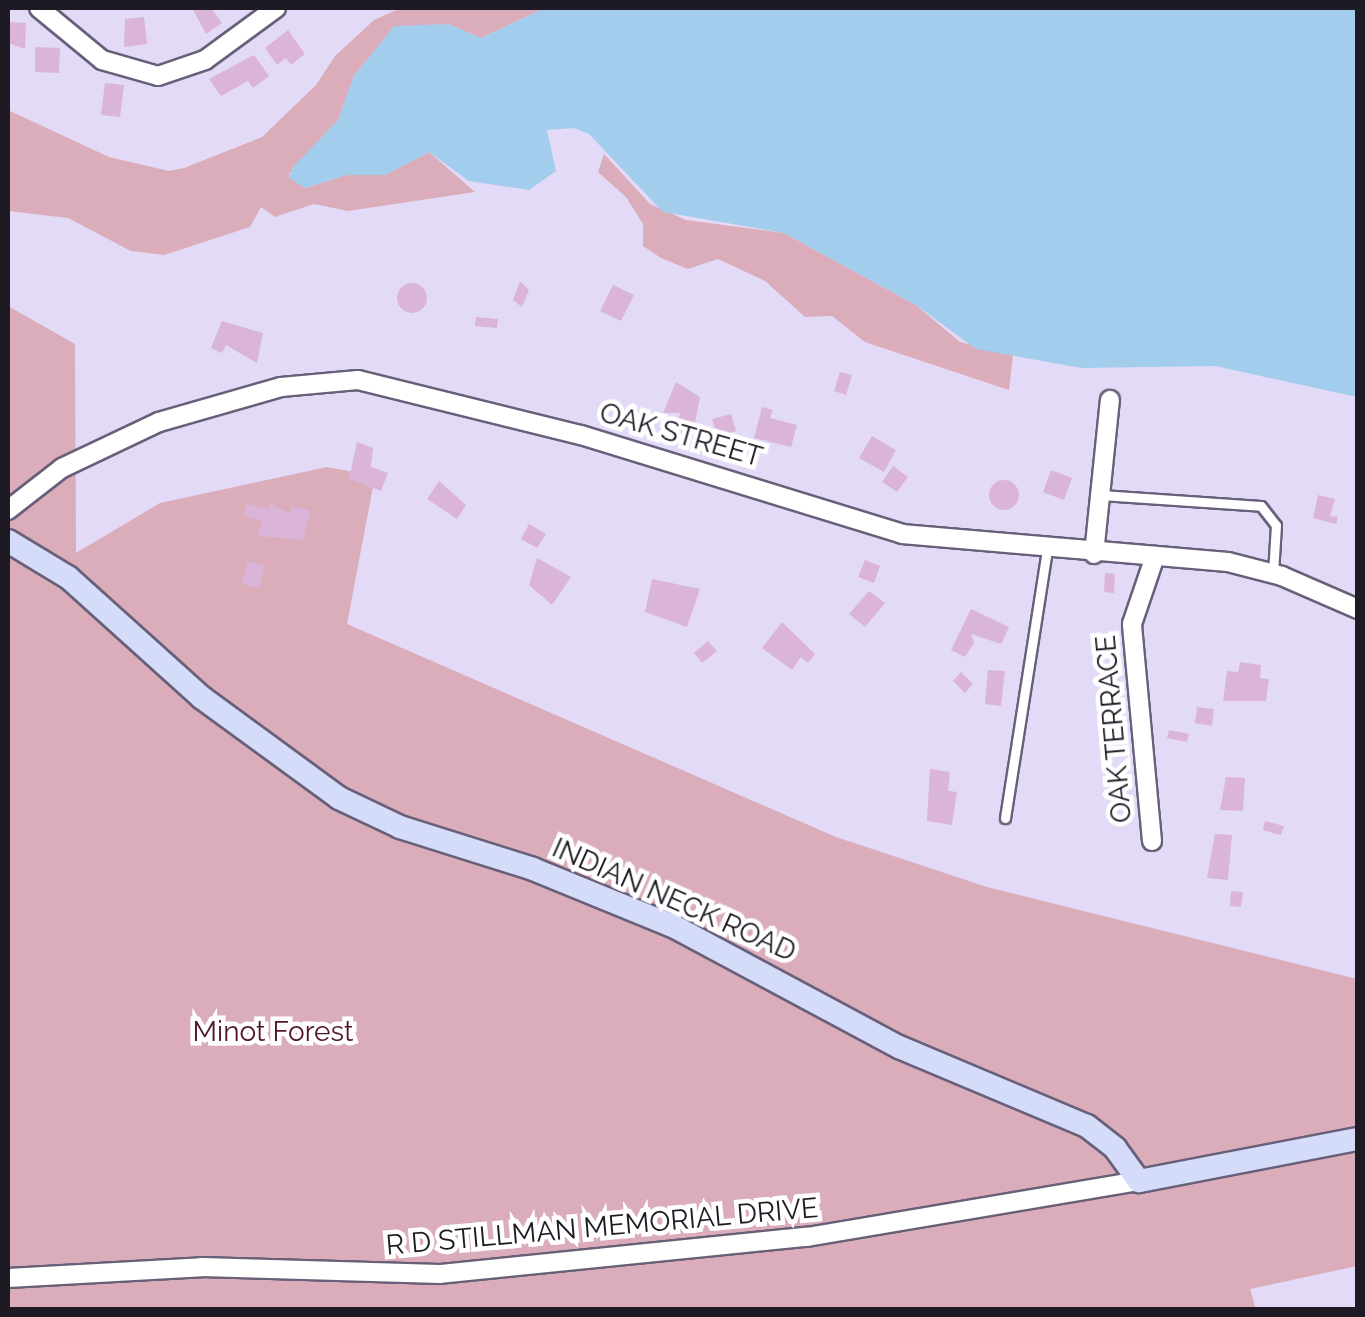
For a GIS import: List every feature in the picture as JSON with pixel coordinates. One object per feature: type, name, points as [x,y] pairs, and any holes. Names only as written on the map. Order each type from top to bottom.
[{"type":"street","points":[[39,8],[102,60],[158,76],[205,60],[276,8]]},
{"type":"street","name":"OAK STREET","points":[[8,510],[51,475],[131,432],[281,387],[358,380],[600,440],[902,534],[1047,551],[1155,556],[1272,573],[1358,610]]},
{"type":"street","points":[[1094,554],[1110,400]]},
{"type":"street","name":"INDIAN NECK ROAD","points":[[8,541],[68,578],[201,697],[339,798],[400,827],[533,869],[673,926],[899,1047],[1086,1126],[1115,1148],[1138,1181]]},
{"type":"street","name":"OAK TERRACE","points":[[1152,840],[1132,624],[1155,556]]},
{"type":"street","points":[[1138,1181],[1358,1139]]},
{"type":"street","name":"R D STILLMAN MEMORIAL DRIVE","points":[[8,1278],[185,1267],[440,1274],[807,1237],[1138,1181]]},
{"type":"lane","points":[[1101,496],[1260,506],[1276,525],[1272,573]]},
{"type":"lane","points":[[1005,818],[1047,551]]},
{"type":"green space","points":[[401,8],[545,8],[481,38],[448,24],[370,56],[354,76],[338,120],[289,174],[305,188],[346,175],[385,175],[429,152],[475,192],[348,211],[314,204],[275,217],[261,207],[250,227],[164,255],[131,251],[68,218],[8,211],[8,110],[109,157],[169,171],[184,168],[262,137],[316,85],[335,56],[374,20]]},
{"type":"green space","points":[[604,154],[650,204],[686,220],[784,233],[916,305],[960,342],[1013,355],[1009,390],[865,342],[832,316],[805,317],[765,281],[718,259],[688,269],[661,258],[643,246],[643,224],[626,197],[598,172]]},
{"type":"green space","name":"Minot Forest","points":[[8,306],[75,344],[76,553],[160,503],[327,467],[375,476],[347,624],[836,837],[987,887],[1357,979],[1357,1266],[1250,1289],[1256,1310],[8,1309]]},
{"type":"water","points":[[545,8],[1357,8],[1357,397],[1215,366],[1081,368],[976,349],[916,305],[784,233],[663,212],[589,134],[574,128],[547,130],[556,171],[529,190],[469,181],[429,152],[385,175],[346,175],[305,188],[289,178],[293,167],[338,120],[354,76],[394,26],[448,24],[481,38]]},
{"type":"building","points":[[192,8],[211,8],[222,23],[206,34]]},
{"type":"building","points":[[144,17],[147,44],[124,47],[125,19]]},
{"type":"building","points":[[8,22],[26,23],[25,49],[8,43]]},
{"type":"building","points":[[288,30],[305,54],[291,65],[286,58],[277,65],[265,48]]},
{"type":"building","points":[[35,47],[60,48],[59,73],[35,72]]},
{"type":"building","points":[[254,55],[269,76],[253,88],[248,81],[221,96],[209,79]]},
{"type":"building","points":[[105,83],[124,85],[120,117],[101,115]]},
{"type":"building","points":[[520,281],[529,290],[522,307],[513,300]]},
{"type":"building","points":[[412,283],[423,287],[427,298],[423,309],[412,313],[401,309],[397,298],[401,287]]},
{"type":"building","points":[[613,285],[634,295],[621,321],[600,311]]},
{"type":"building","points":[[476,317],[498,319],[497,328],[475,326]]},
{"type":"building","points":[[222,321],[263,333],[257,363],[226,345],[222,353],[211,348]]},
{"type":"building","points":[[840,372],[852,375],[846,395],[834,391]]},
{"type":"building","points":[[676,382],[700,397],[693,434],[676,429],[680,413],[663,413]]},
{"type":"building","points":[[762,407],[773,410],[770,418],[797,425],[791,447],[754,438]]},
{"type":"building","points":[[731,414],[736,431],[718,437],[712,419]]},
{"type":"building","points":[[872,436],[896,450],[884,472],[859,458]]},
{"type":"building","points":[[357,442],[373,448],[371,467],[388,473],[381,491],[349,479]]},
{"type":"building","points":[[893,466],[908,477],[897,492],[882,482]]},
{"type":"building","points":[[1051,470],[1072,478],[1064,500],[1043,492]]},
{"type":"building","points":[[1004,480],[1015,484],[1019,495],[1015,506],[1004,510],[993,506],[989,495],[993,484]]},
{"type":"building","points":[[439,481],[466,505],[457,519],[427,499]]},
{"type":"building","points":[[1318,495],[1335,499],[1330,516],[1338,517],[1336,524],[1313,518]]},
{"type":"building","points":[[270,503],[290,514],[292,506],[311,511],[303,540],[258,536],[262,521],[244,516],[247,504],[268,509]]},
{"type":"building","points":[[529,524],[546,534],[537,548],[521,539]]},
{"type":"building","points":[[537,558],[571,577],[552,605],[529,585]]},
{"type":"building","points":[[865,560],[880,566],[874,583],[858,577]]},
{"type":"building","points":[[248,561],[264,565],[259,588],[242,584]]},
{"type":"building","points":[[1105,573],[1115,574],[1114,593],[1104,592]]},
{"type":"building","points":[[652,579],[700,589],[687,627],[645,612]]},
{"type":"building","points":[[869,591],[885,603],[865,627],[849,614]]},
{"type":"building","points":[[971,609],[1009,627],[1001,644],[971,634],[974,643],[965,657],[951,650]]},
{"type":"building","points":[[782,622],[815,654],[808,663],[801,657],[792,670],[762,648]]},
{"type":"building","points":[[708,641],[717,651],[702,663],[694,653]]},
{"type":"building","points":[[1240,662],[1261,665],[1260,678],[1269,679],[1266,701],[1223,701],[1227,671],[1238,672]]},
{"type":"building","points":[[988,670],[1005,671],[1001,706],[985,704]]},
{"type":"building","points":[[961,672],[973,684],[965,693],[953,681]]},
{"type":"building","points":[[1197,707],[1214,709],[1212,726],[1195,723]]},
{"type":"building","points":[[1169,730],[1189,734],[1187,742],[1167,738]]},
{"type":"building","points":[[930,769],[950,772],[948,791],[957,792],[952,825],[927,821]]},
{"type":"building","points":[[1226,777],[1245,778],[1243,811],[1220,810]]},
{"type":"building","points":[[1265,821],[1284,826],[1281,835],[1263,830]]},
{"type":"building","points":[[1215,834],[1232,835],[1228,880],[1207,878]]},
{"type":"building","points":[[1231,891],[1243,892],[1241,907],[1230,906]]}]
